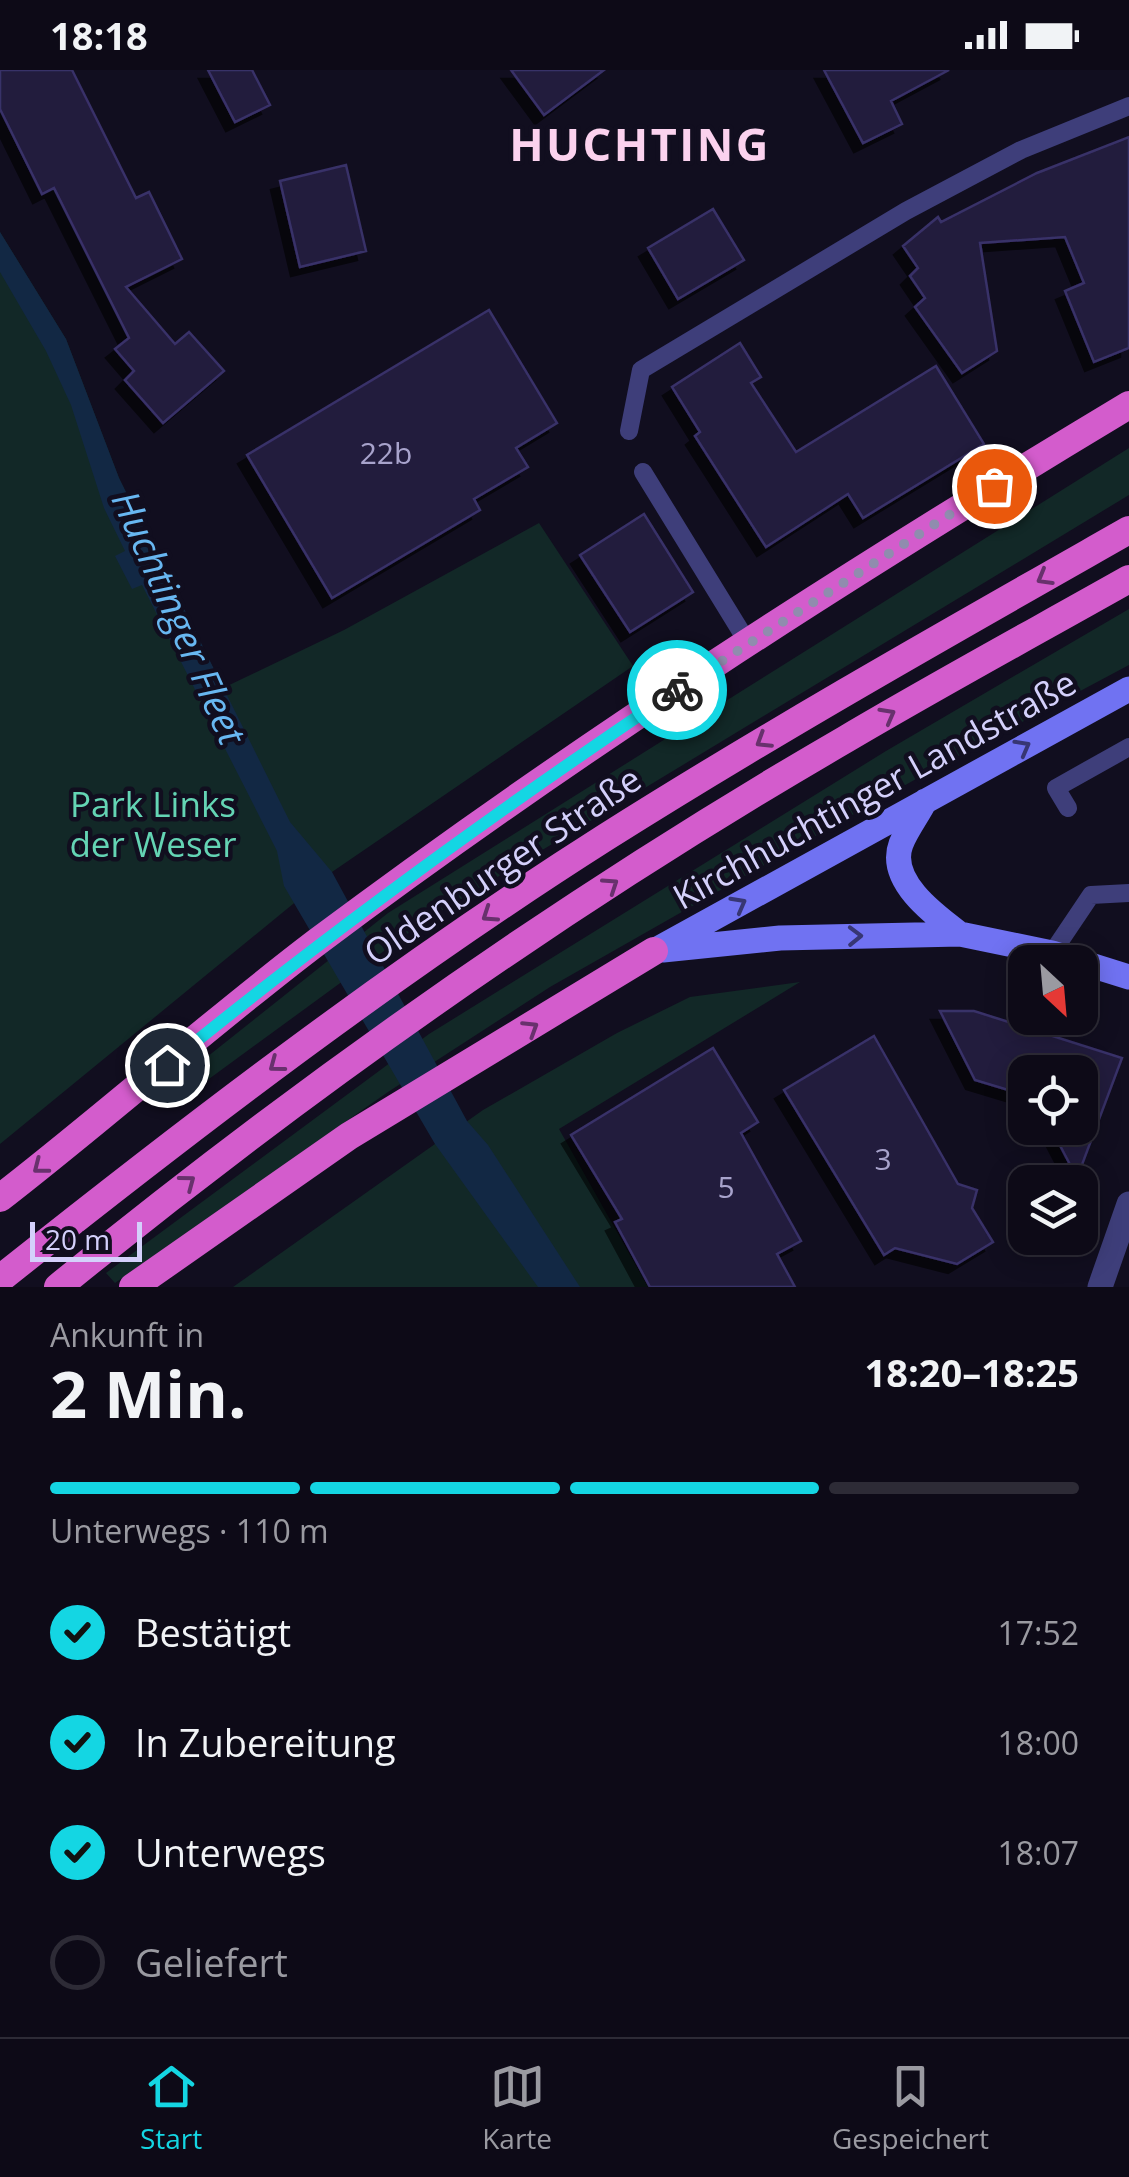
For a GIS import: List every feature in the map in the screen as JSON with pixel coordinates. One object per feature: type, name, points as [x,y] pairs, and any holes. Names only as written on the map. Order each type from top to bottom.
[{"type":"highway","points":[[0,1198],[317,943],[528,789],[748,643],[1129,405]]},
{"type":"highway","name":"Oldenburger Straße","points":[[0,1278],[164,1148],[355,1008],[588,849],[805,715],[1129,530]]},
{"type":"highway","points":[[58,1287],[181,1187],[414,1019],[631,872],[844,740],[1129,579]]},
{"type":"highway","points":[[133,1287],[349,1136],[654,951]]},
{"type":"main road","name":"Kirchhuchtinger Landstraße","points":[[654,951],[1129,688]]},
{"type":"main road","points":[[926,801],[899,848],[904,878],[928,910],[960,934]]},
{"type":"main road","points":[[654,951],[780,938],[960,934],[1016,945]]},
{"type":"main road","points":[[1098,967],[1129,977]]},
{"type":"street","points":[[1100,1287],[1129,1204]]},
{"type":"street","points":[[1109,1262],[1124,1287]]},
{"type":"lane","points":[[629,431],[642,370],[906,211],[1021,150],[1129,106]]},
{"type":"lane","points":[[643,472],[748,643]]},
{"type":"lane","points":[[1068,808],[1056,788],[1129,747]]},
{"type":"lane","points":[[1057,945],[1092,896],[1129,893]]},
{"type":"green space","name":"Park Links der Weser","points":[[0,232],[66,339],[119,478],[223,688],[344,630],[539,523],[633,666],[332,872],[0,1144]]},
{"type":"green space","points":[[1129,448],[1129,495],[425,921],[183,1098],[173,1084],[388,913]]},
{"type":"green space","points":[[1129,609],[1129,665],[923,775],[550,987],[388,1092],[115,1283],[106,1273],[429,1034],[886,751]]},
{"type":"green space","points":[[800,982],[559,1129],[648,1287],[233,1287],[483,1110],[617,1033],[690,997]]},
{"type":"water","name":"Huchtinger Fleet","points":[[0,232],[66,339],[119,478],[290,822],[332,872],[467,1121],[488,1145],[580,1287],[538,1287],[435,1144],[284,886],[277,851],[142,585],[132,589],[115,556],[125,551],[104,508],[71,405],[46,351],[0,272]]},
{"type":"building","points":[[0,70],[72,70],[136,198],[149,192],[182,259],[126,287],[175,344],[189,332],[224,371],[163,423],[125,380],[134,371],[115,349],[129,338],[54,188],[42,194],[0,109]]},
{"type":"building","points":[[208,70],[252,70],[270,105],[235,122]]},
{"type":"building","points":[[511,70],[604,70],[544,115]]},
{"type":"building","points":[[824,70],[949,70],[891,101],[902,124],[863,143]]},
{"type":"building","points":[[1129,137],[1129,348],[1094,362],[1065,291],[1084,283],[1065,237],[980,243],[997,351],[962,373],[915,307],[925,298],[910,276],[918,268],[903,246],[938,217],[941,222],[1037,173]]},
{"type":"building","points":[[346,165],[366,251],[300,267],[280,181]]},
{"type":"building","points":[[713,209],[744,260],[678,299],[648,248]]},
{"type":"building","points":[[489,310],[557,423],[516,448],[528,467],[474,499],[480,510],[332,598],[247,455]]},
{"type":"building","points":[[740,343],[761,377],[751,383],[796,452],[936,366],[984,444],[863,518],[848,494],[766,547],[695,436],[700,432],[672,387]]},
{"type":"building","points":[[644,514],[693,592],[630,632],[580,555]]},
{"type":"building","points":[[940,1011],[974,1011],[1008,1022],[1008,1035],[1050,1035],[1122,1058],[1098,1122],[1098,1055],[1008,1055],[1008,1090],[975,1080]]},
{"type":"building","points":[[874,1036],[958,1184],[977,1190],[972,1208],[993,1242],[957,1264],[895,1248],[884,1255],[784,1090]]},
{"type":"building","points":[[713,1048],[758,1122],[741,1133],[801,1241],[777,1254],[795,1287],[650,1287],[615,1222],[622,1219],[571,1135]]},
{"type":"building","points":[[1060,1145],[1089,1145],[1082,1165],[1070,1165]]},
{"type":"way so far","points":[[677,690],[994,486]]},
{"type":"district","name":"HUCHTING","points":[[640,143]]},
{"type":"route","points":[[167,1065],[317,943],[528,789],[677,690]]}]
